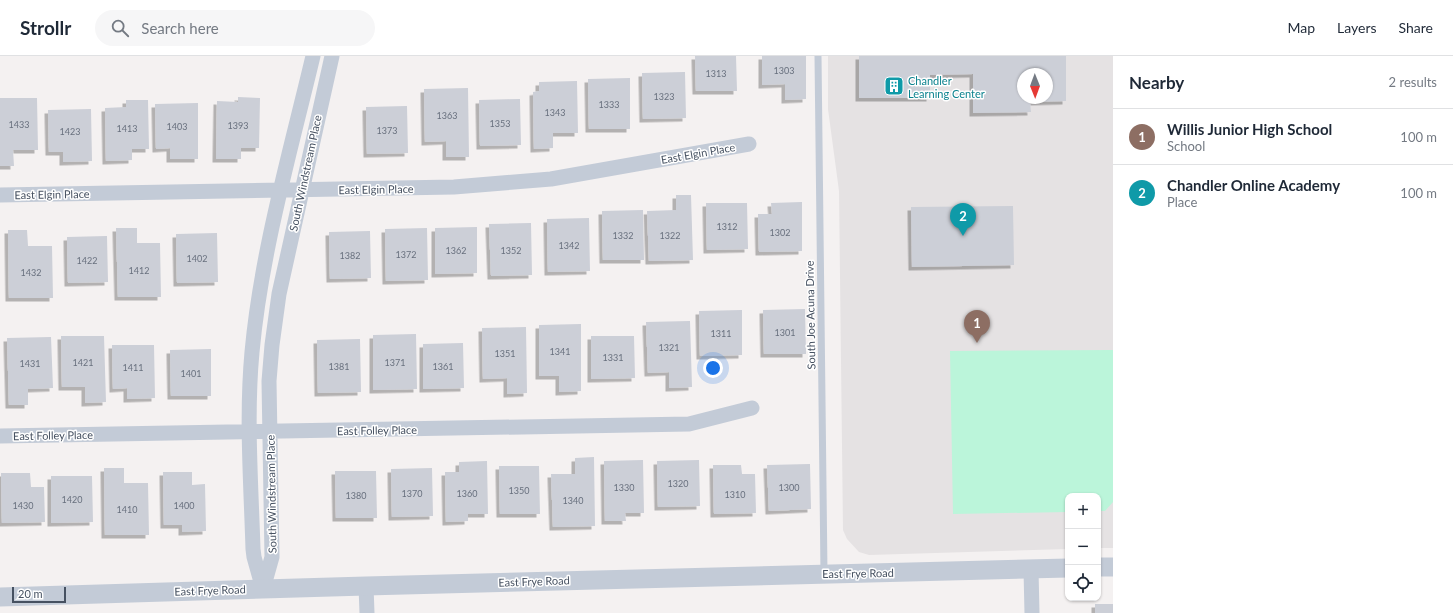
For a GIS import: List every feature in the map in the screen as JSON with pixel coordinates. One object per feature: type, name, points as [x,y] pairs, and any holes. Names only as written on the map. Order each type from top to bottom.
[{"type":"street","name":"South Windstream Place","points":[[263,589],[254,557],[249,432],[255,319],[282,190],[313,56]]},
{"type":"street","name":"South Windstream Place","points":[[263,589],[272,557],[269,381],[272,345],[279,294],[332,56]]},
{"type":"street","name":"East Elgin Place","points":[[0,195],[454,187],[551,179],[749,144]]},
{"type":"street","name":"East Folley Place","points":[[0,436],[689,424],[752,408]]},
{"type":"street","points":[[1101,567],[1113,567]]},
{"type":"street","name":"East Frye Road","points":[[0,597],[1065,568]]},
{"type":"street","points":[[1031,570],[1032,613]]},
{"type":"street","points":[[366,586],[367,613]]},
{"type":"lane","name":"South Joe Acuna Drive","points":[[818,56],[824,574]]},
{"type":"shaded area","points":[[828,56],[1113,56],[1113,548],[1101,548],[1101,493],[1065,493],[1065,549],[869,555],[859,552],[847,539],[843,530],[839,191],[828,109]]},
{"type":"green space","points":[[1113,350],[1113,502],[1105,511],[1101,511],[1101,493],[1065,493],[1065,512],[953,514],[950,351]]},
{"type":"building","points":[[695,56],[736,56],[737,91],[696,91]]},
{"type":"building","points":[[762,56],[806,56],[806,99],[785,100],[785,84],[762,85]]},
{"type":"building","name":"Chandler Learning Center","points":[[859,56],[1066,56],[1066,101],[1053,101],[1053,68],[1017,68],[1017,104],[1030,104],[1031,112],[973,113],[973,74],[930,75],[930,98],[859,98]]},
{"type":"building","points":[[685,72],[686,118],[643,119],[642,73]]},
{"type":"building","points":[[630,78],[630,129],[589,129],[588,79]]},
{"type":"building","points":[[577,81],[578,133],[553,133],[553,148],[534,149],[533,92],[539,91],[539,82]]},
{"type":"building","points":[[468,88],[469,157],[446,157],[446,141],[425,142],[424,89]]},
{"type":"building","points":[[238,97],[260,98],[259,148],[241,148],[241,159],[216,159],[217,101],[238,102]]},
{"type":"building","points":[[0,98],[37,98],[38,150],[13,150],[14,166],[0,166]]},
{"type":"building","points":[[520,99],[521,145],[480,146],[479,100]]},
{"type":"building","points":[[126,100],[148,100],[149,149],[132,149],[132,160],[106,161],[105,108],[126,107]]},
{"type":"building","points":[[198,103],[198,159],[170,159],[170,148],[156,149],[155,104]]},
{"type":"building","points":[[407,106],[408,153],[367,154],[366,107]]},
{"type":"building","points":[[91,109],[92,161],[63,162],[63,152],[49,152],[48,110]]},
{"type":"building","points":[[676,195],[691,195],[693,260],[649,261],[647,211],[676,210]]},
{"type":"building","points":[[802,202],[802,251],[759,252],[758,214],[772,214],[771,203]]},
{"type":"building","points":[[706,203],[747,203],[748,249],[707,250]]},
{"type":"building","points":[[1013,206],[1014,265],[912,267],[911,207]]},
{"type":"building","points":[[643,210],[644,260],[603,260],[602,211]]},
{"type":"building","points":[[589,218],[590,271],[548,272],[547,219]]},
{"type":"building","points":[[531,223],[532,275],[491,276],[489,224]]},
{"type":"building","points":[[477,227],[477,273],[435,274],[435,228]]},
{"type":"building","points":[[116,228],[137,228],[137,243],[160,243],[161,297],[118,297]]},
{"type":"building","points":[[427,228],[428,280],[386,281],[385,229]]},
{"type":"building","points":[[8,230],[27,230],[28,246],[52,246],[53,298],[9,298]]},
{"type":"building","points":[[370,231],[371,278],[330,279],[329,232]]},
{"type":"building","points":[[217,233],[218,282],[177,283],[176,234]]},
{"type":"building","points":[[107,236],[108,282],[68,283],[67,237]]},
{"type":"building","points":[[805,309],[806,354],[764,354],[763,310]]},
{"type":"building","points":[[742,310],[742,355],[700,356],[699,311]]},
{"type":"building","points":[[690,321],[692,387],[669,388],[669,372],[648,373],[646,322]]},
{"type":"building","points":[[581,324],[581,391],[559,392],[559,376],[539,376],[539,325]]},
{"type":"building","points":[[526,327],[527,393],[507,394],[507,378],[483,379],[482,328]]},
{"type":"building","points":[[416,334],[417,389],[373,390],[373,335]]},
{"type":"building","points":[[61,336],[104,336],[106,402],[85,403],[85,387],[62,387]]},
{"type":"building","points":[[591,336],[634,336],[635,378],[591,379]]},
{"type":"building","points":[[51,337],[53,388],[28,389],[28,405],[9,405],[7,338]]},
{"type":"building","points":[[360,339],[361,392],[318,393],[317,340]]},
{"type":"building","points":[[463,343],[464,388],[423,389],[423,344]]},
{"type":"building","points":[[112,345],[154,345],[155,398],[127,399],[127,388],[113,389]]},
{"type":"building","points":[[211,349],[211,396],[171,396],[170,350]]},
{"type":"building","points":[[594,457],[595,526],[553,527],[551,474],[575,474],[575,458]]},
{"type":"building","points":[[643,460],[644,513],[625,513],[626,521],[605,521],[604,461]]},
{"type":"building","points":[[699,460],[700,506],[658,507],[657,461]]},
{"type":"building","points":[[487,461],[488,514],[468,514],[468,521],[446,522],[445,472],[459,472],[459,462]]},
{"type":"building","points":[[810,464],[811,509],[769,511],[767,465]]},
{"type":"building","points":[[713,465],[741,465],[742,474],[755,474],[756,513],[714,514]]},
{"type":"building","points":[[499,466],[539,466],[540,514],[500,514]]},
{"type":"building","points":[[104,468],[124,468],[124,483],[148,483],[149,535],[105,535]]},
{"type":"building","points":[[432,468],[433,516],[392,517],[391,469]]},
{"type":"building","points":[[335,471],[376,471],[377,518],[336,518]]},
{"type":"building","points":[[163,472],[192,472],[192,485],[205,484],[206,531],[182,532],[182,525],[164,525]]},
{"type":"building","points":[[1,473],[30,473],[31,487],[44,487],[45,522],[2,523]]},
{"type":"building","points":[[51,476],[92,476],[93,522],[51,523]]},
{"type":"building","points":[[1095,604],[1113,604],[1113,613],[1095,613]]},
{"type":"place","name":"Chandler Learning Center","points":[[894,86]]},
{"type":"place","name":"Chandler Online Academy","points":[[963,236]]},
{"type":"place","name":"Willis Junior High School","points":[[977,343]]}]
